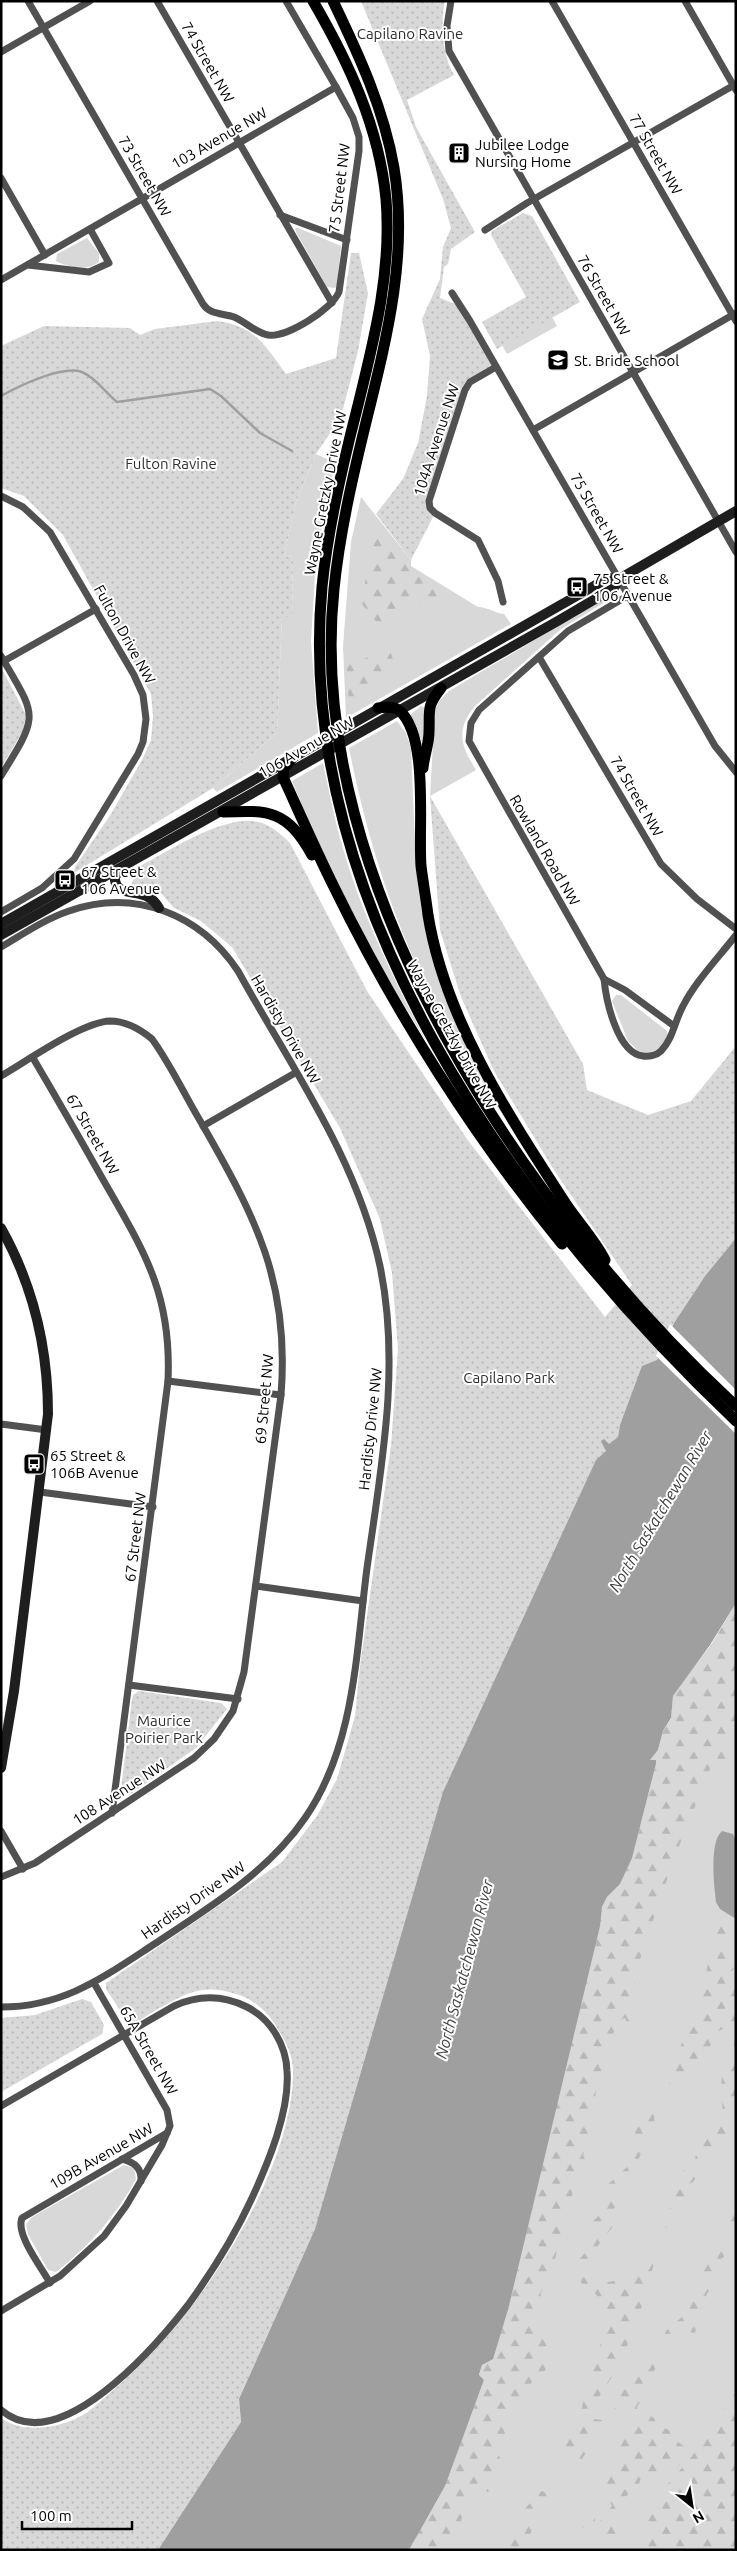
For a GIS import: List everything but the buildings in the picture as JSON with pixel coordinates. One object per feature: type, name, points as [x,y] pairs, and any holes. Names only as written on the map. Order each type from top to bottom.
[{"type":"main road","name":"Wayne Gretzky Drive NW","points":[[313,1],[340,48],[367,110],[381,165],[387,218],[382,295],[335,504],[322,590],[320,630],[323,704],[329,757],[339,802],[369,899],[388,948],[418,1010],[496,1142],[555,1224],[613,1287],[631,1300],[688,1361],[736,1406]]},
{"type":"main road","name":"Wayne Gretzky Drive NW","points":[[332,1],[369,82],[384,123],[394,170],[399,224],[396,282],[390,322],[350,490],[333,594],[333,682],[345,776],[359,832],[384,904],[424,995],[448,1042],[482,1099],[526,1164],[590,1251],[628,1312],[686,1373],[736,1421]]},
{"type":"main road","name":"106 Avenue NW","points":[[1,924],[608,578],[619,578],[736,511]]},
{"type":"main road","name":"106 Avenue NW","points":[[1,935],[441,688],[614,588],[619,578]]},
{"type":"main road","points":[[420,784],[429,733],[428,709],[430,701],[441,688]]},
{"type":"main road","points":[[378,708],[391,707],[400,711],[407,722],[417,749],[420,784],[422,866],[429,916],[444,979],[452,1000],[488,1074],[523,1136],[566,1203],[602,1254],[613,1287]]},
{"type":"main road","points":[[294,756],[284,768],[283,777],[334,887],[406,1018],[487,1148],[586,1274],[613,1287]]},
{"type":"main road","points":[[223,812],[266,811],[279,817],[300,836],[334,887]]},
{"type":"main road","points":[[126,864],[115,876],[116,885],[125,892],[146,896],[159,908]]},
{"type":"main road","points":[[1,1228],[23,1274],[38,1324],[46,1368],[47,1430],[14,1691],[1,1768]]},
{"type":"street","name":"73 Street NW","points":[[28,1],[206,308],[236,318],[264,334],[274,336],[284,333],[324,310],[332,303]]},
{"type":"street","points":[[1,52],[90,1]]},
{"type":"street","name":"74 Street NW","points":[[157,1],[332,303]]},
{"type":"street","name":"75 Street NW","points":[[286,1],[356,124],[360,144],[340,288],[332,303]]},
{"type":"street","name":"76 Street NW","points":[[451,1],[447,26],[449,52],[736,552]]},
{"type":"street","name":"77 Street NW","points":[[552,1],[735,316]]},
{"type":"street","points":[[485,230],[534,200],[735,86],[685,1]]},
{"type":"street","name":"103 Avenue NW","points":[[1,280],[336,87]]},
{"type":"street","points":[[1,178],[45,255]]},
{"type":"street","points":[[280,215],[347,240]]},
{"type":"street","points":[[28,265],[89,272],[109,263],[90,229]]},
{"type":"street","name":"75 Street NW","points":[[452,294],[462,307],[715,746],[736,772]]},
{"type":"street","points":[[533,430],[735,316]]},
{"type":"street","name":"104A Avenue NW","points":[[496,367],[470,382],[465,390],[429,501],[430,508],[478,540],[498,581],[504,602]]},
{"type":"street","name":"Fulton Drive NW","points":[[1,496],[23,507],[43,524],[60,546],[143,695],[146,719],[143,742],[131,766],[74,859],[42,888],[1,912]]},
{"type":"street","points":[[540,657],[568,630],[628,595]]},
{"type":"street","points":[[1,776],[24,738],[30,721],[28,703],[3,658],[96,608]]},
{"type":"street","name":"74 Street NW","points":[[540,657],[661,864],[691,894],[736,929]]},
{"type":"street","name":"Rowland Road NW","points":[[540,657],[479,710],[472,719],[468,732],[469,741],[482,767],[604,978],[607,1004],[625,1045],[633,1053],[649,1057],[660,1052],[668,1042],[683,1005],[736,934]]},
{"type":"street","name":"Hardisty Drive NW","points":[[1,947],[49,919],[86,906],[118,901],[159,908],[193,925],[226,955],[335,1141],[357,1187],[376,1248],[386,1302],[390,1348],[389,1400],[344,1729],[330,1773],[306,1818],[274,1857],[240,1887],[94,1983],[51,2001],[1,2006]]},
{"type":"street","points":[[604,978],[625,990],[674,1026]]},
{"type":"street","name":"69 Street NW","points":[[33,1058],[94,1024],[112,1021],[141,1030],[152,1039],[246,1203],[266,1254],[276,1292],[281,1327],[281,1396],[244,1672],[238,1699]]},
{"type":"street","points":[[1,1076],[33,1058]]},
{"type":"street","name":"67 Street NW","points":[[33,1058],[153,1271],[166,1324],[169,1348],[168,1381],[153,1507],[112,1813]]},
{"type":"street","points":[[203,1126],[296,1073]]},
{"type":"street","points":[[168,1381],[281,1396]]},
{"type":"street","points":[[1,1424],[47,1430]]},
{"type":"street","points":[[40,1492],[153,1507]]},
{"type":"street","points":[[256,1586],[363,1601]]},
{"type":"street","points":[[129,1685],[238,1699]]},
{"type":"street","name":"108 Avenue NW","points":[[1,1878],[23,1869],[178,1770],[204,1749],[225,1724],[238,1699]]},
{"type":"street","points":[[1,1831],[23,1869]]},
{"type":"street","name":"65A Street NW","points":[[94,1983],[167,2110],[170,2122],[168,2133]]},
{"type":"street","points":[[1,2106],[174,2006],[192,2000],[208,1998],[225,1999],[252,2010],[278,2037],[287,2069],[286,2094],[273,2144],[251,2199],[217,2261],[188,2304],[148,2350],[104,2391],[68,2416],[51,2421],[33,2421],[3,2411]]},
{"type":"street","name":"109B Avenue NW","points":[[50,2283],[22,2235],[20,2225],[22,2218],[168,2133]]},
{"type":"street","name":"109B Avenue NW","points":[[1,2312],[50,2283],[82,2258],[104,2236],[140,2181],[168,2133]]},
{"type":"street","points":[[122,2159],[138,2167],[141,2175],[140,2181]]},
{"type":"green space","name":"Capilano Ravine","points":[[361,1],[445,1],[443,39],[447,58],[454,75],[407,100],[416,127],[475,232],[451,249],[448,264],[444,267],[440,298],[462,307],[496,367],[470,382],[429,501],[435,513],[411,560],[376,514],[403,479],[418,443],[427,396],[430,356],[422,319],[440,279],[443,247],[451,228],[443,199]]},
{"type":"green space","points":[[523,213],[532,216],[580,302],[497,349],[482,322],[526,297],[491,235],[492,231]]},
{"type":"green space","points":[[295,228],[341,246],[337,285],[335,288],[327,287],[296,232]]},
{"type":"green space","points":[[87,238],[99,253],[99,261],[95,264],[78,267],[56,261],[57,254]]},
{"type":"green space","name":"Fulton Ravine","points":[[351,253],[359,253],[368,293],[358,351],[341,417],[316,454],[296,502],[284,556],[293,557],[292,617],[282,617],[277,733],[213,788],[74,873],[75,867],[111,814],[143,758],[151,740],[153,716],[151,694],[63,535],[24,496],[1,488],[1,346],[44,326],[130,328],[140,335],[155,329],[217,321],[241,328],[259,339],[286,374],[336,358]]},
{"type":"green space","points":[[542,299],[557,326],[507,354],[492,327]]},
{"type":"green space","points":[[316,454],[335,463],[316,558],[311,641],[318,733],[217,792],[213,788],[277,733],[282,616],[292,616],[293,557],[284,556],[296,502]]},
{"type":"green space","points":[[361,497],[411,560],[411,566],[478,607],[504,614],[511,624],[346,718],[343,646],[351,542]]},
{"type":"green space","points":[[373,524],[408,567],[444,598],[438,612],[413,599],[382,629],[362,604]]},
{"type":"green space","points":[[615,596],[561,629],[475,706],[465,723],[462,738],[476,770],[430,796],[435,709],[440,700],[449,691],[607,597]]},
{"type":"green space","points":[[389,648],[397,671],[349,709],[347,666]]},
{"type":"green space","points":[[1,667],[26,715],[23,731],[1,768]]},
{"type":"green space","points":[[421,706],[425,708],[424,742],[422,742],[410,715]]},
{"type":"green space","points":[[397,721],[406,733],[411,748],[416,868],[421,907],[431,949],[510,1124],[498,1108],[425,983],[400,926],[379,868],[349,748]]},
{"type":"green space","points":[[323,763],[339,835],[358,895],[390,969],[426,1041],[376,959],[313,832],[292,781]]},
{"type":"green space","name":"Capilano Park","points":[[430,796],[583,1064],[587,1090],[648,1115],[691,1101],[736,1046],[736,1238],[705,1276],[674,1323],[657,1360],[631,1401],[620,1425],[618,1437],[609,1445],[606,1451],[315,2229],[239,2399],[241,2422],[158,2550],[1,2550],[1,2418],[17,2426],[35,2428],[53,2426],[76,2419],[98,2403],[143,2362],[174,2328],[204,2290],[232,2248],[256,2203],[275,2159],[288,2116],[293,2068],[291,2055],[280,2032],[264,2011],[254,2002],[236,1994],[223,1991],[201,1990],[182,1996],[131,2023],[127,2021],[106,1989],[106,1983],[282,1862],[317,1816],[337,1779],[355,1716],[360,1666],[391,1445],[398,1349],[392,1273],[380,1219],[340,1128],[232,947],[201,921],[174,908],[161,893],[131,886],[138,867],[198,835],[232,823],[248,821],[262,823],[281,834],[290,843],[367,991],[467,1139],[605,1317],[632,1285],[554,1170],[494,1071],[461,997],[440,930]]},
{"type":"green space","points":[[616,995],[621,995],[667,1031],[668,1035],[659,1048],[644,1053],[637,1050],[628,1041],[612,1001]]},
{"type":"green space","points":[[736,1603],[736,2550],[410,2550],[478,2402],[508,2311],[575,2026],[620,1884],[631,1859],[671,1718],[673,1697],[711,1645]]},
{"type":"green space","points":[[736,1604],[736,1721],[731,1735],[730,1764],[721,1766],[712,1764],[674,1859],[634,1977],[637,1995],[631,2022],[629,2026],[626,2025],[626,2019],[624,2018],[617,2024],[604,2057],[605,2072],[601,2074],[601,2080],[595,2097],[596,2102],[590,2107],[591,2125],[584,2141],[586,2149],[583,2154],[586,2162],[582,2164],[579,2181],[576,2183],[564,2220],[563,2235],[560,2238],[555,2259],[541,2293],[537,2321],[540,2327],[548,2330],[557,2339],[549,2367],[522,2393],[520,2400],[523,2404],[522,2413],[507,2413],[502,2424],[505,2433],[499,2447],[495,2448],[504,2466],[494,2488],[488,2492],[476,2488],[465,2507],[453,2550],[409,2550],[445,2486],[484,2380],[479,2376],[482,2365],[493,2358],[508,2310],[602,1907],[607,1897],[620,1884],[632,1858],[656,1764],[656,1760],[649,1760],[658,1750],[663,1731],[671,1719],[673,1696],[676,1690],[711,1645]]},
{"type":"green space","name":"Maurice Poirier Park","points":[[139,1691],[221,1703],[227,1709],[196,1748],[129,1795],[124,1794],[121,1789],[132,1700],[133,1695]]},
{"type":"green space","points":[[725,1922],[736,1925],[727,1954],[727,1964],[734,1968],[726,1983],[736,1989],[736,2109],[730,2117],[731,2128],[705,2160],[694,2181],[684,2188],[687,2198],[683,2198],[682,2205],[676,2209],[671,2226],[665,2228],[664,2223],[684,2169],[695,2159],[700,2138],[715,2124],[723,2111],[721,2095],[722,2072],[732,2055],[735,2039],[734,2033],[728,2026],[717,2032],[703,2061],[682,2085],[677,2089],[671,2090],[669,2085],[682,2042],[699,2010],[711,1947],[718,1928]]},
{"type":"green space","points":[[82,1999],[91,2002],[104,2025],[102,2034],[1,2092],[1,2018],[35,2015]]},
{"type":"green space","points":[[642,2109],[649,2110],[654,2115],[655,2128],[650,2131],[646,2154],[641,2154],[620,2197],[612,2218],[614,2225],[596,2248],[590,2267],[579,2273],[575,2264],[595,2242],[593,2221],[604,2211],[607,2194],[603,2189],[627,2167],[630,2141],[637,2138],[633,2128],[636,2122],[635,2119]]},
{"type":"green space","points":[[124,2165],[134,2168],[136,2179],[111,2218],[80,2252],[56,2272],[48,2270],[28,2234],[26,2224],[32,2217]]},
{"type":"green space","points":[[736,2212],[736,2231],[728,2237],[725,2231],[730,2222],[728,2217]]},
{"type":"green space","points":[[717,2243],[723,2249],[724,2257],[714,2263],[713,2266],[717,2277],[696,2313],[696,2331],[694,2333],[682,2330],[659,2356],[650,2384],[637,2407],[637,2412],[617,2414],[601,2429],[594,2431],[590,2448],[583,2457],[583,2461],[573,2463],[570,2460],[562,2459],[565,2444],[574,2429],[575,2418],[582,2408],[584,2393],[600,2352],[601,2329],[607,2318],[600,2298],[583,2287],[580,2280],[584,2276],[589,2275],[602,2282],[616,2280],[629,2273],[641,2262],[646,2261],[647,2252],[654,2251],[656,2256],[642,2306],[624,2354],[595,2403],[594,2419],[602,2420],[620,2403],[619,2396],[654,2347],[658,2345],[667,2330],[682,2317],[684,2302],[704,2279],[704,2271],[713,2256],[712,2249]]},
{"type":"green space","points":[[736,2392],[736,2550],[635,2550],[649,2525],[646,2513],[650,2505],[692,2456]]},
{"type":"green space","points":[[643,2412],[654,2418],[657,2425],[669,2430],[678,2442],[685,2447],[686,2456],[674,2473],[658,2472],[641,2479],[635,2490],[621,2501],[611,2520],[618,2534],[615,2537],[596,2539],[592,2525],[582,2528],[578,2525],[592,2515],[595,2518],[595,2523],[598,2524],[612,2506],[602,2487],[611,2474],[626,2429],[636,2415]]},
{"type":"green space","points":[[541,2491],[549,2493],[550,2499],[537,2518],[530,2535],[515,2550],[495,2550],[518,2527],[523,2519],[523,2511]]},
{"type":"water","name":"North Saskatchewan River","points":[[736,1238],[736,1603],[710,1645],[673,1696],[671,1718],[663,1731],[658,1750],[650,1760],[656,1760],[656,1764],[632,1858],[620,1884],[607,1897],[602,1907],[600,1926],[508,2310],[493,2359],[482,2365],[479,2375],[484,2380],[445,2486],[409,2550],[158,2550],[241,2422],[239,2399],[315,2229],[443,1792],[596,1460],[606,1451],[601,1441],[604,1439],[609,1444],[618,1437],[620,1425],[642,1366],[657,1360],[674,1323],[705,1276]]},
{"type":"water","points":[[722,1831],[733,1834],[736,1841],[736,1919],[720,1909],[716,1902],[714,1854],[715,1844]]},
{"type":"pier","points":[[670,1324],[736,1390],[736,1434],[656,1356]]},
{"type":"waterway","points":[[1,396],[18,387],[63,371],[87,374],[117,402],[210,389],[221,396],[260,433],[292,451]]},
{"type":"place","name":"Jubilee Lodge Nursing Home","points":[[459,153]]},
{"type":"place","name":"St. Bride School","points":[[558,360]]},
{"type":"place","name":"75 Street & 106 Avenue","points":[[577,587]]},
{"type":"place","name":"67 Street & 106 Avenue","points":[[65,880]]},
{"type":"place","name":"65 Street & 106B Avenue","points":[[34,1464]]}]
